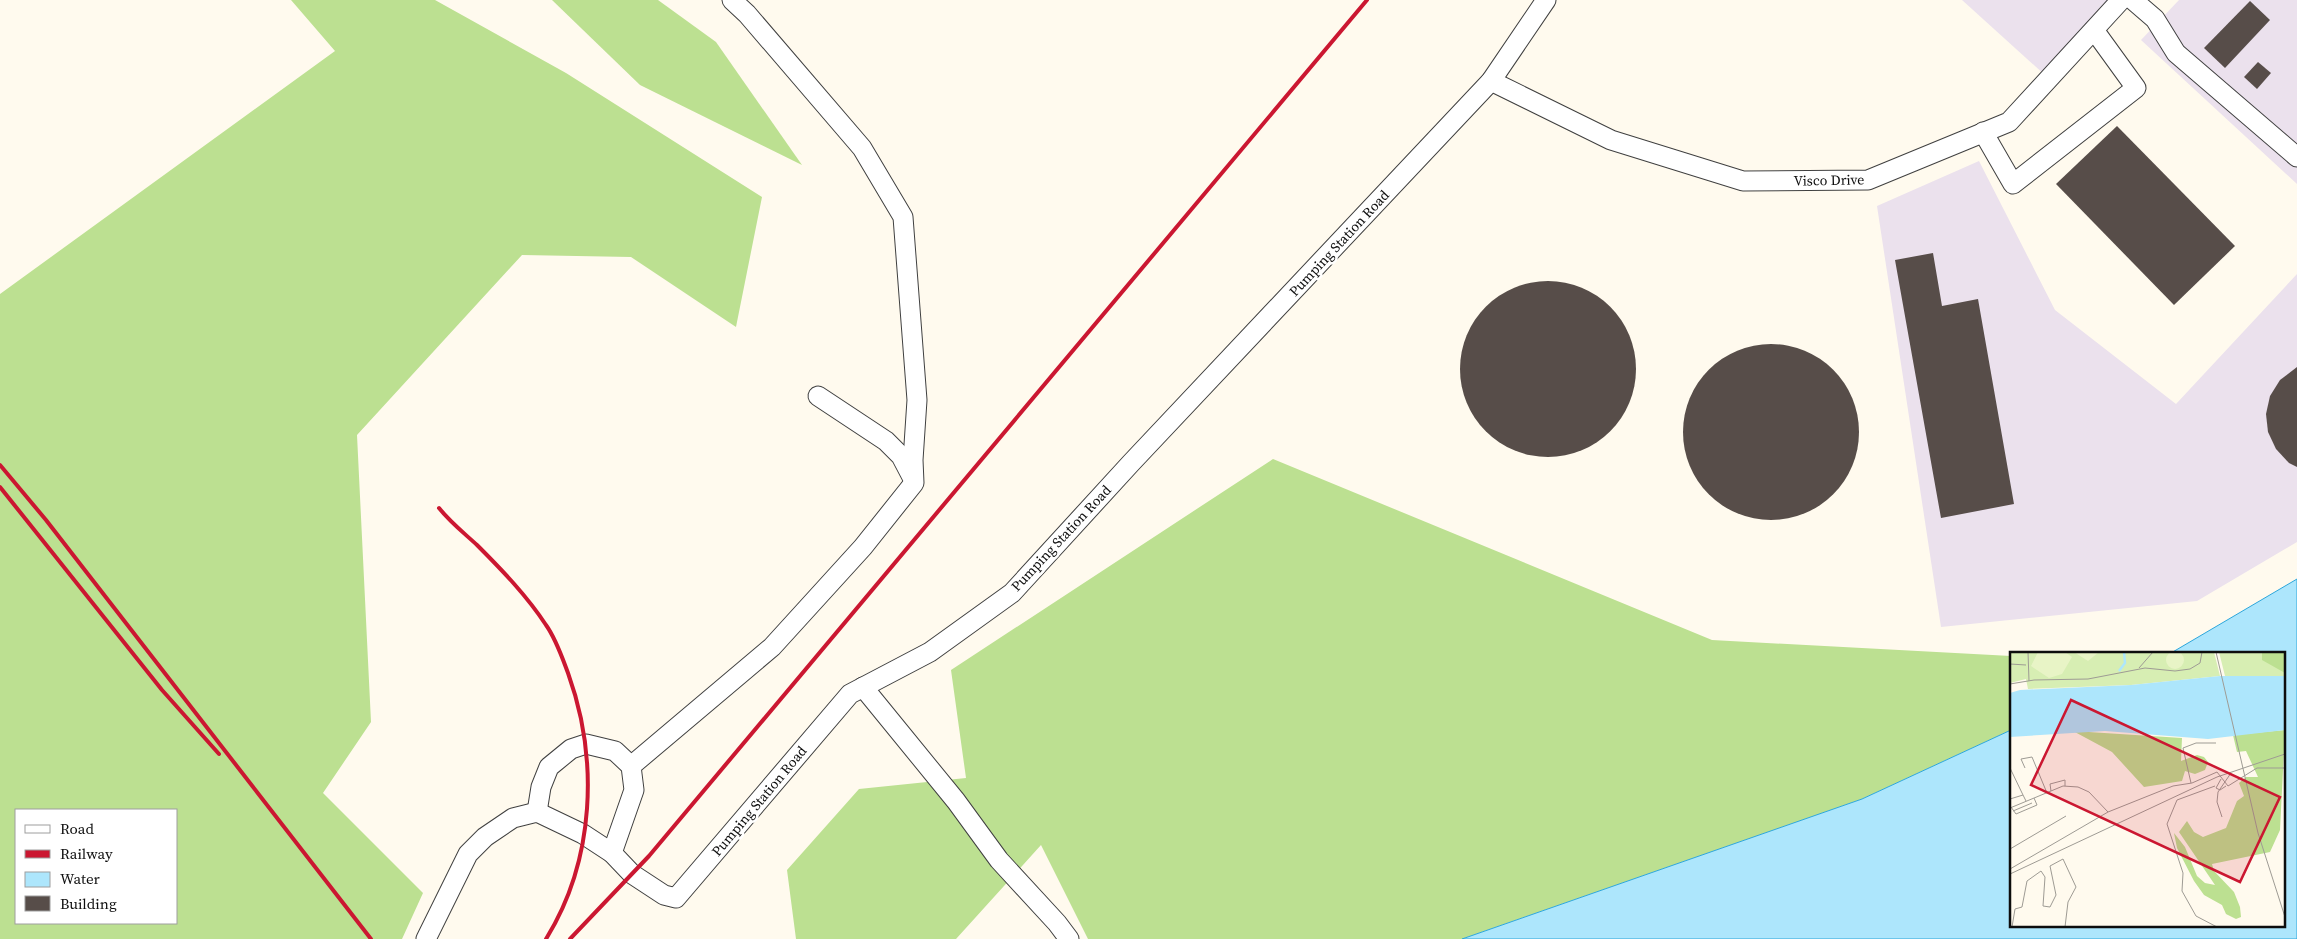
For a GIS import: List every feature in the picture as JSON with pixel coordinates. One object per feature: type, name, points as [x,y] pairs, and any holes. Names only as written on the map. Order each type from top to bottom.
[{"type":"street","points":[[631,766],[772,647],[863,547],[914,483],[912,460],[917,400],[903,217],[862,148],[747,14],[732,0]]},
{"type":"street","name":"Pumping Station Road","points":[[612,853],[632,874],[664,895],[676,898],[850,694],[930,652],[1012,592],[1131,463],[1492,82],[1546,0]]},
{"type":"street","name":"Visco Drive","points":[[1492,82],[1611,140],[1743,181],[1868,180],[2009,122],[2121,0]]},
{"type":"street","points":[[2133,0],[2155,19],[2176,53],[2297,157]]},
{"type":"street","points":[[1983,132],[2013,184],[2136,88],[2094,30]]},
{"type":"street","points":[[818,396],[886,441],[902,456],[914,483]]},
{"type":"street","points":[[863,688],[956,801],[999,860],[1057,923],[1069,939]]},
{"type":"street","points":[[426,939],[468,854],[484,837],[513,818],[537,812],[583,834],[612,853],[634,790],[631,766],[615,751],[599,746],[586,744],[571,749],[549,767],[542,787],[537,812]]},
{"type":"shaded area","points":[[1962,0],[2113,0],[2046,76]]},
{"type":"shaded area","points":[[2179,0],[2297,0],[2297,184],[2141,40]]},
{"type":"shaded area","points":[[1979,161],[2055,310],[2176,404],[2297,274],[2297,542],[2197,601],[1941,627],[1877,206]]},
{"type":"green space","points":[[291,0],[435,0],[566,73],[762,197],[736,327],[631,257],[522,255],[357,435],[371,722],[323,793],[423,893],[402,939],[0,939],[0,294],[335,51]]},
{"type":"green space","points":[[552,0],[658,0],[716,42],[802,165],[640,85]]},
{"type":"green space","points":[[1273,459],[1712,640],[2010,656],[2010,730],[1862,799],[1462,939],[1088,939],[1041,845],[956,939],[796,939],[787,870],[859,789],[966,778],[951,670]]},
{"type":"water","points":[[2297,579],[2297,939],[1462,939],[1862,799],[2010,730],[2010,926],[2284,926],[2284,652],[2173,652]]},
{"type":"building","points":[[2250,1],[2270,20],[2225,68],[2204,48]]},
{"type":"building","points":[[2258,62],[2271,73],[2257,89],[2244,77]]},
{"type":"building","points":[[2117,126],[2235,246],[2174,305],[2056,184]]},
{"type":"building","points":[[1933,253],[1942,306],[1978,299],[2014,504],[1941,518],[1895,260]]},
{"type":"building","points":[[1539,281],[1557,281],[1590,291],[1616,313],[1626,327],[1632,343],[1636,369],[1632,395],[1626,411],[1604,437],[1590,447],[1574,453],[1557,457],[1539,457],[1506,447],[1480,425],[1470,411],[1464,395],[1460,378],[1460,360],[1470,327],[1492,301],[1506,291],[1522,285]]},
{"type":"building","points":[[1762,344],[1780,344],[1813,354],[1839,376],[1849,390],[1855,406],[1859,432],[1855,458],[1849,474],[1827,500],[1813,510],[1797,516],[1780,520],[1762,520],[1729,510],[1703,488],[1693,474],[1687,458],[1683,441],[1683,423],[1693,390],[1715,364],[1729,354],[1745,348]]},
{"type":"building","points":[[2297,367],[2297,467],[2289,463],[2276,449],[2268,432],[2266,414],[2270,396],[2280,380]]},
{"type":"railway","points":[[570,939],[649,856],[1367,0]]},
{"type":"railway","points":[[0,465],[46,520],[371,939]]},
{"type":"railway","points":[[0,487],[162,690],[219,754]]},
{"type":"railway","points":[[439,508],[505,574],[539,614],[550,630],[558,648],[578,706],[585,740],[588,774],[587,809],[583,843],[574,876],[562,908],[546,939]]}]
